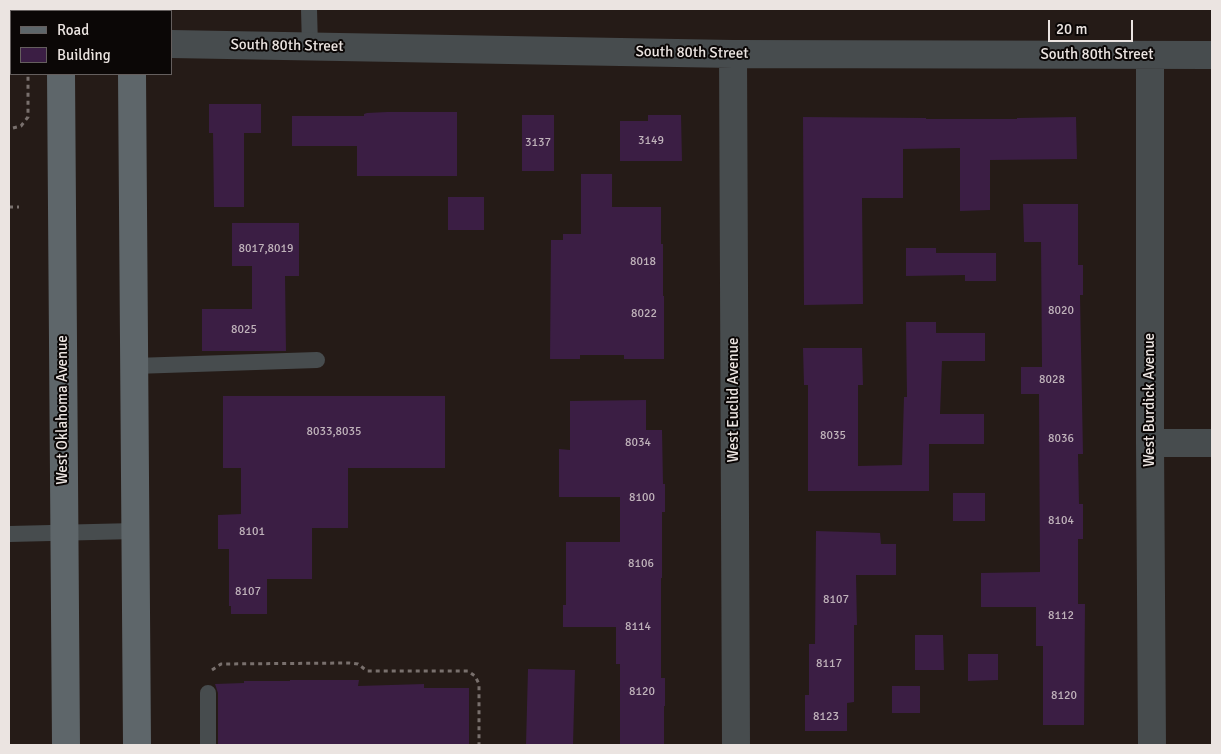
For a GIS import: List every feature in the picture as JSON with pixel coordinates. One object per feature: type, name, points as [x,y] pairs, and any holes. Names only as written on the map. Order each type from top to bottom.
[{"type":"main road","name":"West Oklahoma Avenue","points":[[61,75],[66,745]]},
{"type":"main road","points":[[132,75],[137,745]]},
{"type":"street","name":"South 80th Street","points":[[172,44],[733,54],[1212,56]]},
{"type":"street","name":"West Euclid Avenue","points":[[733,54],[736,745]]},
{"type":"street","name":"West Burdick Avenue","points":[[1150,55],[1152,745]]},
{"type":"street","points":[[1150,443],[1212,443]]},
{"type":"lane","points":[[309,9],[310,46]]},
{"type":"lane","points":[[134,366],[317,360]]},
{"type":"lane","points":[[9,534],[135,531]]},
{"type":"lane","points":[[208,692],[208,745]]},
{"type":"path","points":[[13,128],[21,126],[28,117],[28,75]]},
{"type":"path","points":[[9,207],[19,208]]},
{"type":"path","points":[[208,692],[202,684],[208,672],[221,664],[349,663],[358,664],[367,671],[468,671],[475,676],[479,684],[479,745]]},
{"type":"building","points":[[209,104],[261,104],[261,133],[244,133],[244,207],[214,207],[213,133],[209,133]]},
{"type":"building","points":[[457,112],[457,176],[357,176],[357,146],[292,146],[292,116],[364,116],[367,113]]},
{"type":"building","points":[[522,115],[554,115],[554,171],[522,171]]},
{"type":"building","points":[[648,115],[681,115],[682,161],[620,161],[620,121],[648,121]]},
{"type":"building","points":[[803,117],[1017,119],[1076,117],[1077,159],[990,160],[990,210],[960,211],[960,148],[903,149],[903,198],[862,198],[863,304],[804,305]]},
{"type":"building","points":[[581,174],[612,174],[612,207],[661,207],[664,359],[624,359],[624,355],[580,355],[580,359],[550,359],[551,240],[563,240],[563,234],[581,234]]},
{"type":"building","points":[[448,197],[484,197],[484,230],[448,230]]},
{"type":"building","points":[[1023,204],[1078,204],[1078,265],[1083,265],[1083,295],[1080,295],[1083,454],[1078,454],[1079,504],[1083,504],[1083,539],[1078,539],[1078,604],[1085,604],[1084,725],[1043,725],[1043,646],[1036,646],[1036,607],[981,607],[981,573],[1040,572],[1039,394],[1021,394],[1021,367],[1042,367],[1041,242],[1024,242]]},
{"type":"building","points":[[232,223],[299,223],[299,276],[285,276],[286,351],[202,351],[202,309],[252,309],[252,266],[232,266]]},
{"type":"building","points":[[906,248],[936,248],[936,253],[996,253],[996,281],[965,281],[965,275],[906,276]]},
{"type":"building","points":[[906,322],[936,322],[936,333],[985,333],[985,361],[942,361],[940,414],[984,414],[984,444],[929,444],[929,491],[808,491],[808,385],[804,385],[803,348],[862,348],[863,385],[858,385],[858,466],[902,465],[904,397],[907,397]]},
{"type":"building","points":[[223,396],[445,396],[445,468],[348,468],[348,528],[312,528],[312,579],[267,579],[267,614],[231,614],[231,606],[229,606],[229,549],[218,549],[218,515],[241,514],[241,468],[223,468]]},
{"type":"building","points":[[646,400],[646,430],[662,430],[663,484],[665,484],[665,512],[662,512],[661,578],[661,678],[665,678],[664,745],[620,745],[620,664],[616,664],[616,627],[563,627],[563,605],[566,605],[566,542],[620,542],[620,497],[559,497],[559,449],[570,450],[570,401]]},
{"type":"building","points":[[953,493],[985,493],[985,521],[953,521]]},
{"type":"building","points":[[816,531],[880,533],[881,544],[896,544],[896,575],[856,575],[857,625],[854,625],[854,702],[847,703],[847,731],[805,731],[805,695],[809,695],[809,644],[815,644]]},
{"type":"building","points":[[915,635],[943,635],[944,670],[915,670]]},
{"type":"building","points":[[968,654],[998,654],[998,680],[968,681]]},
{"type":"building","points":[[528,669],[575,670],[573,745],[526,745]]},
{"type":"building","points":[[290,680],[359,680],[358,686],[424,684],[424,688],[469,688],[469,745],[218,745],[218,693],[215,684]]},
{"type":"building","points":[[892,686],[920,686],[920,713],[892,713]]}]
